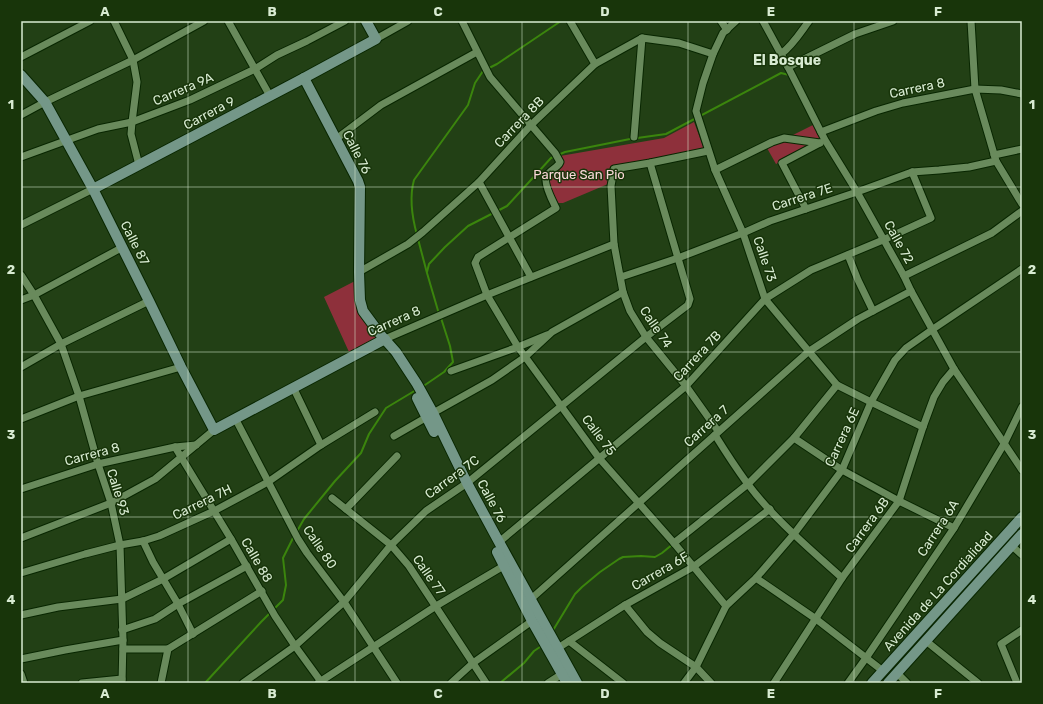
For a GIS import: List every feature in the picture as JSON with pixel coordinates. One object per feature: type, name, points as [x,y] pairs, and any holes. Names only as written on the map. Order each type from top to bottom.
[{"type":"street","points":[[21,57],[90,21]]},
{"type":"street","points":[[114,21],[133,60],[137,82],[131,134],[139,165]]},
{"type":"street","points":[[21,115],[133,60],[204,21]]},
{"type":"street","points":[[228,21],[270,96]]},
{"type":"street","name":"Carrera 9A","points":[[21,157],[98,129],[132,122],[190,100],[255,70],[276,55],[345,21]]},
{"type":"street","points":[[366,21],[376,38]]},
{"type":"street","name":"Carrera 9","points":[[21,225],[270,96],[408,21]]},
{"type":"street","points":[[462,21],[490,77],[557,158],[546,178],[550,195],[556,208],[509,238]]},
{"type":"street","points":[[570,21],[595,64]]},
{"type":"street","points":[[721,21],[725,32],[736,21]]},
{"type":"street","name":"Calle 72","points":[[763,21],[821,132],[823,142],[857,192],[954,369],[1022,470]]},
{"type":"street","points":[[781,54],[794,42],[809,21]]},
{"type":"street","points":[[788,67],[855,34],[893,21]]},
{"type":"street","points":[[970,21],[975,89],[995,158],[1022,204]]},
{"type":"street","name":"Calle 73","points":[[725,32],[713,54],[703,83],[696,111],[708,151],[743,233],[765,299],[837,385],[923,426]]},
{"type":"street","points":[[634,137],[642,38],[679,43],[713,54]]},
{"type":"street","name":"Carrera 8B","points":[[359,272],[408,244],[423,232],[479,182],[531,125],[595,64],[642,38]]},
{"type":"street","points":[[336,139],[381,105],[477,52]]},
{"type":"street","name":"Calle 87","points":[[21,76],[45,102],[93,189],[181,367],[214,430]]},
{"type":"street","name":"Calle 76","points":[[304,78],[360,186],[359,272],[360,300],[363,311],[382,338],[390,356],[414,385],[464,484],[507,564],[530,599],[577,683]]},
{"type":"street","name":"Carrera 8","points":[[821,132],[876,110],[903,103],[975,89],[1001,90],[1022,94]]},
{"type":"street","points":[[715,170],[772,142],[784,138],[823,142]]},
{"type":"street","points":[[806,209],[782,163],[823,142]]},
{"type":"street","name":"Carrera 7E","points":[[621,277],[678,258],[770,221],[912,172],[969,167],[1022,149]]},
{"type":"street","points":[[678,258],[650,163],[708,151]]},
{"type":"street","name":"Calle 74","points":[[650,163],[613,170],[611,186],[614,244],[623,292],[630,311],[646,337],[686,386],[748,484],[794,534],[842,578]]},
{"type":"street","name":"Carrera 7B","points":[[499,542],[686,386],[765,299],[811,270],[884,240],[931,218],[912,172]]},
{"type":"street","points":[[479,182],[531,277]]},
{"type":"street","points":[[904,276],[992,232],[1022,211]]},
{"type":"street","name":"Calle 75","points":[[509,238],[478,257],[475,263],[487,295],[518,347],[599,458],[674,543],[726,606]]},
{"type":"street","name":"Carrera 8","points":[[21,538],[111,503],[155,479],[214,430],[382,338],[614,244]]},
{"type":"street","points":[[21,300],[34,295],[122,248]]},
{"type":"street","points":[[848,255],[872,310]]},
{"type":"street","name":"Carrera 7C","points":[[243,683],[295,646],[344,602],[391,545],[426,511],[464,484],[646,337],[688,305],[690,299],[678,258]]},
{"type":"street","name":"Carrera 6E","points":[[684,683],[696,667],[726,606],[756,578],[794,534],[842,470],[870,402],[895,360],[906,348],[1022,269]]},
{"type":"street","name":"Calle 93","points":[[21,275],[34,295],[61,344],[79,396],[98,464],[111,503],[120,545],[123,640],[122,681]]},
{"type":"street","name":"Carrera 7","points":[[530,599],[808,352],[872,310],[911,291]]},
{"type":"street","points":[[451,371],[518,347],[552,332],[623,292]]},
{"type":"street","points":[[21,367],[61,344],[149,301]]},
{"type":"street","points":[[394,436],[492,380],[525,357],[552,332]]},
{"type":"street","points":[[21,419],[79,396],[181,367]]},
{"type":"street","name":"Carrera 6B","points":[[774,683],[842,578],[899,501],[934,397],[943,382],[954,369]]},
{"type":"street","points":[[674,543],[748,484],[794,438],[837,385]]},
{"type":"street","points":[[293,387],[321,445]]},
{"type":"street","name":"Carrera 6A","points":[[848,683],[954,528],[1004,444],[1022,407]]},
{"type":"street","name":"Carrera 7H","points":[[21,573],[56,562],[159,536],[214,511],[268,482],[321,445],[375,412]]},
{"type":"street","name":"Calle 80","points":[[235,418],[298,539],[344,602],[397,683]]},
{"type":"street","points":[[794,438],[842,470],[899,501],[954,528]]},
{"type":"street","name":"Carrera 8","points":[[21,490],[98,464],[175,447],[196,445]]},
{"type":"street","name":"Calle 88","points":[[175,447],[262,591],[275,616],[320,682]]},
{"type":"street","points":[[346,510],[396,456]]},
{"type":"street","name":"Calle 76","points":[[464,484],[499,542],[532,621],[564,679]]},
{"type":"street","name":"Calle 77","points":[[332,498],[391,545],[409,566],[486,683]]},
{"type":"street","name":"Carrera 6F","points":[[558,648],[625,605],[693,567],[770,509]]},
{"type":"street","name":"Avenida de La Cordialidad","points":[[872,683],[1022,517]]},
{"type":"street","name":"Avenida de La Cordialidad","points":[[888,683],[1022,534]]},
{"type":"street","points":[[21,615],[58,607],[122,599],[163,579],[231,539]]},
{"type":"street","points":[[143,541],[193,634]]},
{"type":"street","points":[[1012,546],[1022,555]]},
{"type":"street","points":[[320,682],[436,606],[507,564]]},
{"type":"street","points":[[122,630],[155,619],[178,604],[247,566]]},
{"type":"street","points":[[756,578],[816,618],[883,671]]},
{"type":"street","points":[[123,649],[168,649],[262,591]]},
{"type":"street","points":[[625,605],[647,632],[660,643],[696,667],[711,683]]},
{"type":"street","points":[[451,683],[473,663],[532,621]]},
{"type":"street","points":[[1017,683],[1001,644],[1022,630]]},
{"type":"street","points":[[21,659],[123,640]]},
{"type":"street","points":[[569,641],[623,683]]},
{"type":"street","points":[[926,641],[978,683]]},
{"type":"street","points":[[161,683],[168,649]]},
{"type":"street","points":[[897,673],[907,683]]},
{"type":"street","points":[[21,674],[24,683]]},
{"type":"street","points":[[548,683],[564,679]]},
{"type":"street","points":[[82,683],[122,681]]},
{"type":"green space","name":"Parque San Pio","points":[[694,122],[704,149],[650,162],[611,168],[608,184],[563,203],[558,203],[548,183],[549,177],[560,156],[664,138]]},
{"type":"green space","points":[[813,125],[822,140],[776,164],[767,148]]},
{"type":"green space","points":[[355,281],[368,323],[376,338],[349,352],[324,297]]},
{"type":"waterway","points":[[489,68],[561,21]]},
{"type":"waterway","points":[[417,235],[412,208],[412,187],[414,180],[468,105],[475,83],[485,70]]},
{"type":"waterway","points":[[427,272],[429,264],[445,247],[468,226],[507,206],[551,158],[565,152],[630,139],[666,134],[781,73],[789,75]]},
{"type":"waterway","points":[[418,239],[439,314]]},
{"type":"waterway","points":[[422,387],[444,372],[453,362],[450,346],[441,318]]},
{"type":"waterway","points":[[296,533],[304,519],[335,481],[361,453],[369,434],[386,408],[416,390]]},
{"type":"waterway","points":[[205,683],[283,600],[286,585],[283,558],[294,536]]},
{"type":"waterway","points":[[552,632],[575,594],[600,572],[623,557],[655,557],[673,544]]},
{"type":"waterway","points":[[500,683],[524,663],[534,651],[543,645]]},
{"type":"district","name":"El Bosque","points":[[787,60]]}]
